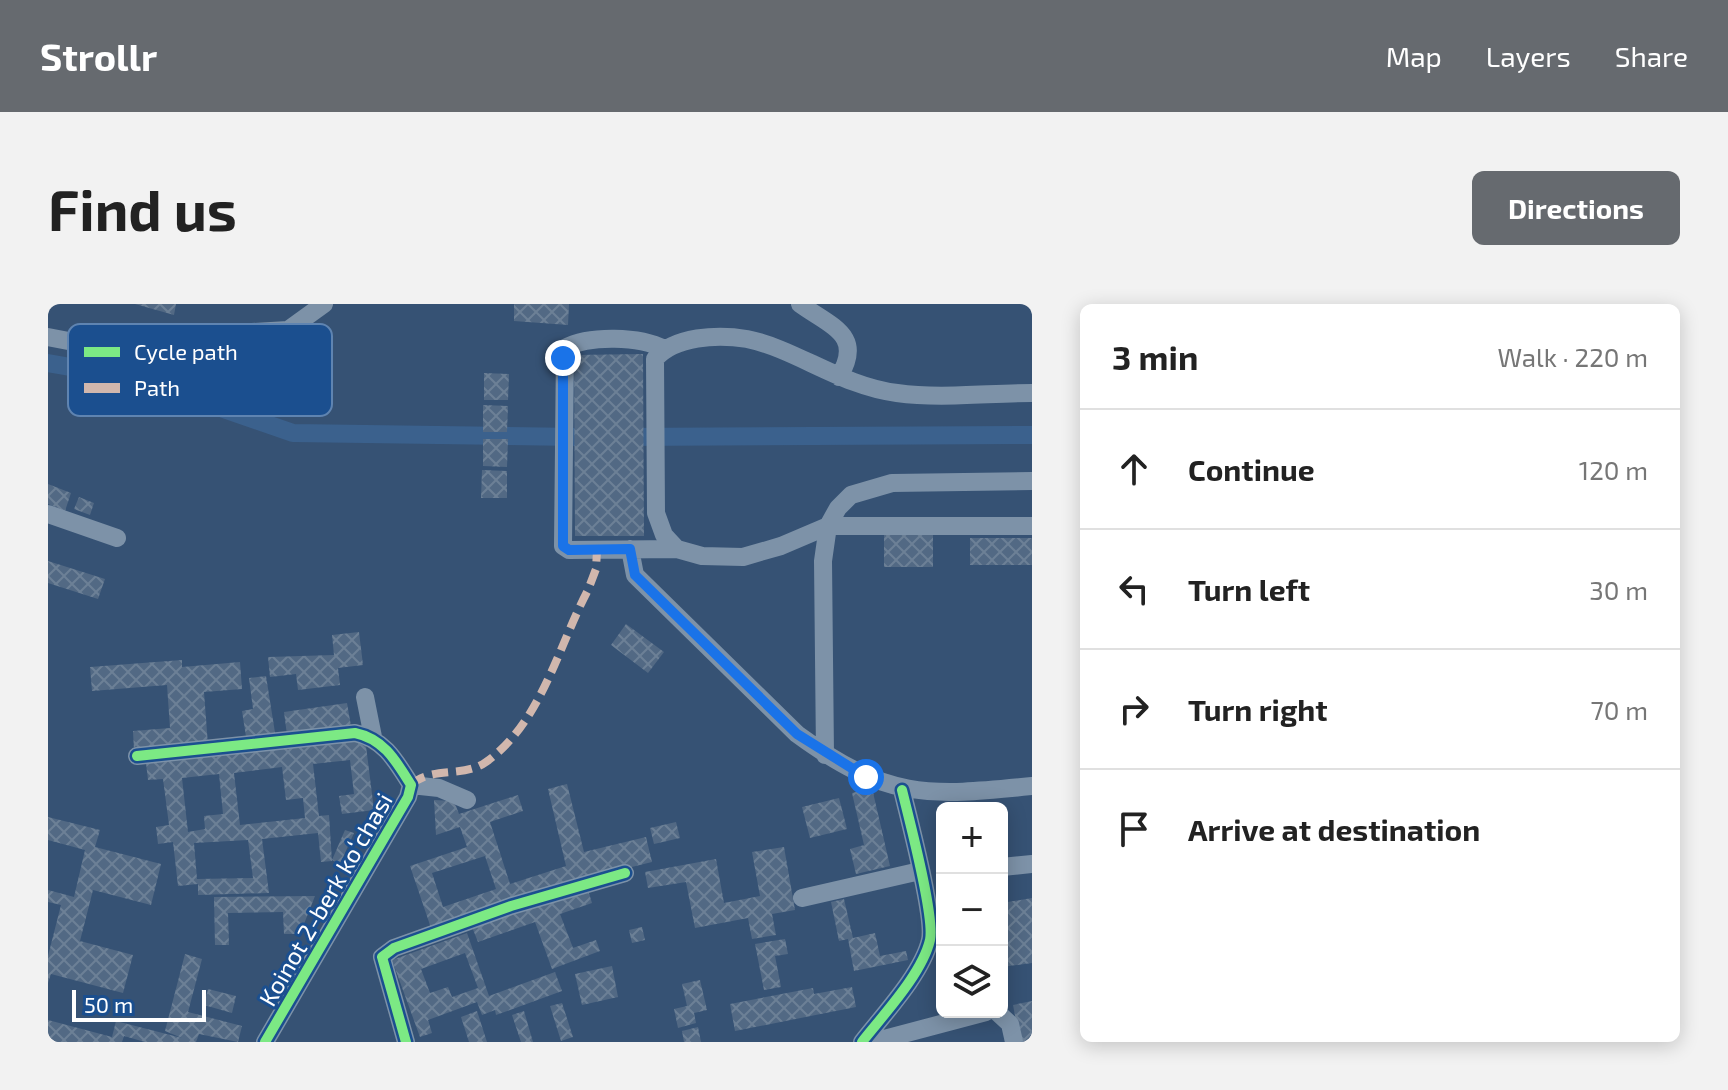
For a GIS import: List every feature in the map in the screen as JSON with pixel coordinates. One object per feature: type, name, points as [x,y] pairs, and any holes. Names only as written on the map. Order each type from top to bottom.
[{"type":"street","points":[[296,324],[324,304]]},
{"type":"street","points":[[800,304],[842,335],[850,346],[851,354],[839,377]]},
{"type":"street","points":[[48,337],[68,341]]},
{"type":"street","points":[[677,549],[664,535],[656,513],[655,359],[664,349],[681,342],[718,337],[748,339],[839,377],[900,394],[1032,393]]},
{"type":"street","points":[[664,349],[650,341],[577,341],[565,348],[563,546],[569,550],[677,549],[702,556],[743,557],[781,546],[828,526],[1032,526]]},
{"type":"street","points":[[825,755],[823,561],[828,526],[851,495],[892,483],[1032,481]]},
{"type":"street","points":[[48,514],[117,538]]},
{"type":"street","points":[[630,549],[635,575],[797,734],[825,755],[866,777],[902,790],[938,793],[1032,786]]},
{"type":"street","points":[[137,756],[355,733],[373,737],[365,697]]},
{"type":"street","name":"Koinot 2-berk koʻchasi","points":[[265,1042],[408,797],[411,785],[394,757],[373,737]]},
{"type":"street","points":[[411,785],[439,788],[467,800]]},
{"type":"street","points":[[862,1042],[913,975],[930,939],[920,871],[902,790]]},
{"type":"street","points":[[1008,866],[1032,864]]},
{"type":"street","points":[[802,898],[920,871]]},
{"type":"street","points":[[406,1042],[382,957],[394,948],[511,906],[625,873]]},
{"type":"street","points":[[873,1042],[963,1018]]},
{"type":"street","points":[[1004,1018],[1010,1024],[1014,1042]]},
{"type":"building","points":[[135,304],[176,304],[174,315]]},
{"type":"building","points":[[514,304],[569,304],[568,325],[514,321]]},
{"type":"building","points":[[643,354],[644,536],[575,536],[574,355]]},
{"type":"building","points":[[484,373],[509,374],[508,400],[484,400]]},
{"type":"building","points":[[483,405],[508,406],[507,432],[483,432]]},
{"type":"building","points":[[483,439],[508,439],[507,467],[483,466]]},
{"type":"building","points":[[482,470],[507,471],[507,498],[481,498]]},
{"type":"building","points":[[48,484],[71,493],[65,511],[48,504]]},
{"type":"building","points":[[79,497],[94,503],[90,515],[74,509]]},
{"type":"building","points":[[884,533],[933,533],[933,567],[884,567]]},
{"type":"building","points":[[970,538],[1032,538],[1032,565],[970,565]]},
{"type":"building","points":[[48,561],[105,579],[98,599],[48,583]]},
{"type":"building","points":[[626,624],[664,652],[648,673],[611,645]]},
{"type":"building","points":[[359,632],[363,665],[338,668],[340,685],[298,690],[296,674],[270,677],[268,657],[334,655],[332,635]]},
{"type":"building","points":[[182,660],[182,667],[240,662],[242,689],[204,692],[208,745],[134,751],[133,731],[170,728],[167,685],[92,691],[90,667]]},
{"type":"building","points":[[266,676],[276,739],[247,743],[242,711],[253,709],[249,678]]},
{"type":"building","points":[[347,703],[351,726],[287,735],[284,712]]},
{"type":"building","points":[[365,738],[374,810],[342,814],[339,796],[354,794],[350,760],[313,764],[319,816],[329,815],[332,861],[321,862],[318,833],[262,839],[269,893],[198,895],[198,884],[178,886],[173,842],[158,844],[156,827],[169,825],[163,779],[148,780],[146,763]],"holes":[[[282,767],[286,800],[303,798],[305,818],[240,825],[234,773]],[[219,774],[223,814],[204,816],[205,829],[188,832],[182,778]],[[248,840],[253,878],[197,879],[194,843]]]},
{"type":"building","points":[[567,784],[584,852],[646,837],[652,862],[571,882],[431,928],[410,866],[467,847],[460,827],[436,835],[434,800],[454,801],[459,814],[518,795],[523,811],[490,822],[510,884],[566,866],[548,789]],"holes":[[[485,856],[496,889],[443,907],[432,873]]]},
{"type":"building","points":[[872,788],[890,866],[856,874],[850,849],[864,845],[852,793]]},
{"type":"building","points":[[839,798],[847,829],[810,838],[802,807]]},
{"type":"building","points":[[48,817],[100,830],[95,847],[161,864],[151,905],[93,890],[80,941],[133,955],[123,993],[51,974],[48,983],[48,956],[61,905],[48,902],[48,890],[74,897],[85,850],[48,840]]},
{"type":"building","points":[[676,822],[680,838],[654,844],[650,828]]},
{"type":"building","points":[[345,830],[354,833],[340,864],[332,860]]},
{"type":"building","points":[[784,847],[795,910],[772,914],[776,935],[752,939],[748,918],[695,928],[686,882],[648,888],[645,872],[716,859],[724,903],[760,896],[752,852]]},
{"type":"building","points":[[587,887],[592,903],[560,914],[573,948],[596,940],[600,951],[552,969],[535,922],[478,942],[472,927]]},
{"type":"building","points":[[315,896],[300,934],[284,934],[283,912],[228,913],[229,945],[215,945],[214,897]]},
{"type":"building","points":[[1032,898],[1032,963],[1008,966],[1008,902]]},
{"type":"building","points":[[844,899],[853,938],[875,933],[880,956],[906,951],[908,960],[854,971],[848,939],[839,941],[831,902]]},
{"type":"building","points":[[642,927],[645,940],[632,943],[629,930]]},
{"type":"building","points":[[467,933],[489,996],[555,972],[562,991],[496,1015],[495,1010],[482,1015],[477,1002],[428,1020],[432,1033],[420,1037],[392,960]],"holes":[[[465,953],[478,988],[452,997],[448,987],[430,993],[421,969]]]},
{"type":"building","points":[[785,939],[788,954],[775,956],[781,987],[764,990],[755,944]]},
{"type":"building","points":[[185,954],[202,959],[188,1012],[242,1026],[238,1042],[199,1034],[196,1042],[145,1042],[124,1036],[122,1042],[48,1042],[48,1020],[112,1037],[116,1021],[182,1038],[165,1031]]},
{"type":"building","points":[[612,966],[618,997],[582,1005],[575,974]]},
{"type":"building","points":[[700,980],[707,1010],[694,1013],[696,1023],[678,1028],[674,1009],[687,1006],[682,984]]},
{"type":"building","points":[[852,987],[856,1007],[735,1031],[730,1004],[813,988],[814,994]]},
{"type":"building","points":[[208,989],[236,996],[232,1013],[204,1005]]},
{"type":"building","points":[[1032,1001],[1032,1042],[1020,1042],[1013,1005]]},
{"type":"building","points":[[562,1003],[573,1037],[561,1041],[550,1006]]},
{"type":"building","points":[[477,1011],[487,1042],[469,1042],[461,1017]]},
{"type":"building","points":[[524,1011],[533,1042],[521,1042],[512,1015]]},
{"type":"building","points":[[698,1027],[701,1042],[684,1042],[682,1031]]},
{"type":"waterway","points":[[48,363],[68,366]]},
{"type":"waterway","points":[[244,416],[293,433],[577,437]]},
{"type":"waterway","points":[[619,437],[1032,435]]},
{"type":"marked path","points":[[411,785],[428,776],[477,767],[505,746],[521,727],[546,683],[588,590],[596,569],[597,550]]},
{"type":"cycle path","points":[[137,756],[355,733],[382,746],[411,785],[408,797],[265,1042]]},
{"type":"cycle path","points":[[862,1042],[911,980],[930,940],[929,911],[902,790]]},
{"type":"cycle path","points":[[406,1042],[382,957],[394,948],[511,906],[625,873]]},
{"type":"route","points":[[563,358],[563,546],[569,550],[630,549],[635,575],[797,734],[825,755],[866,777]]}]
